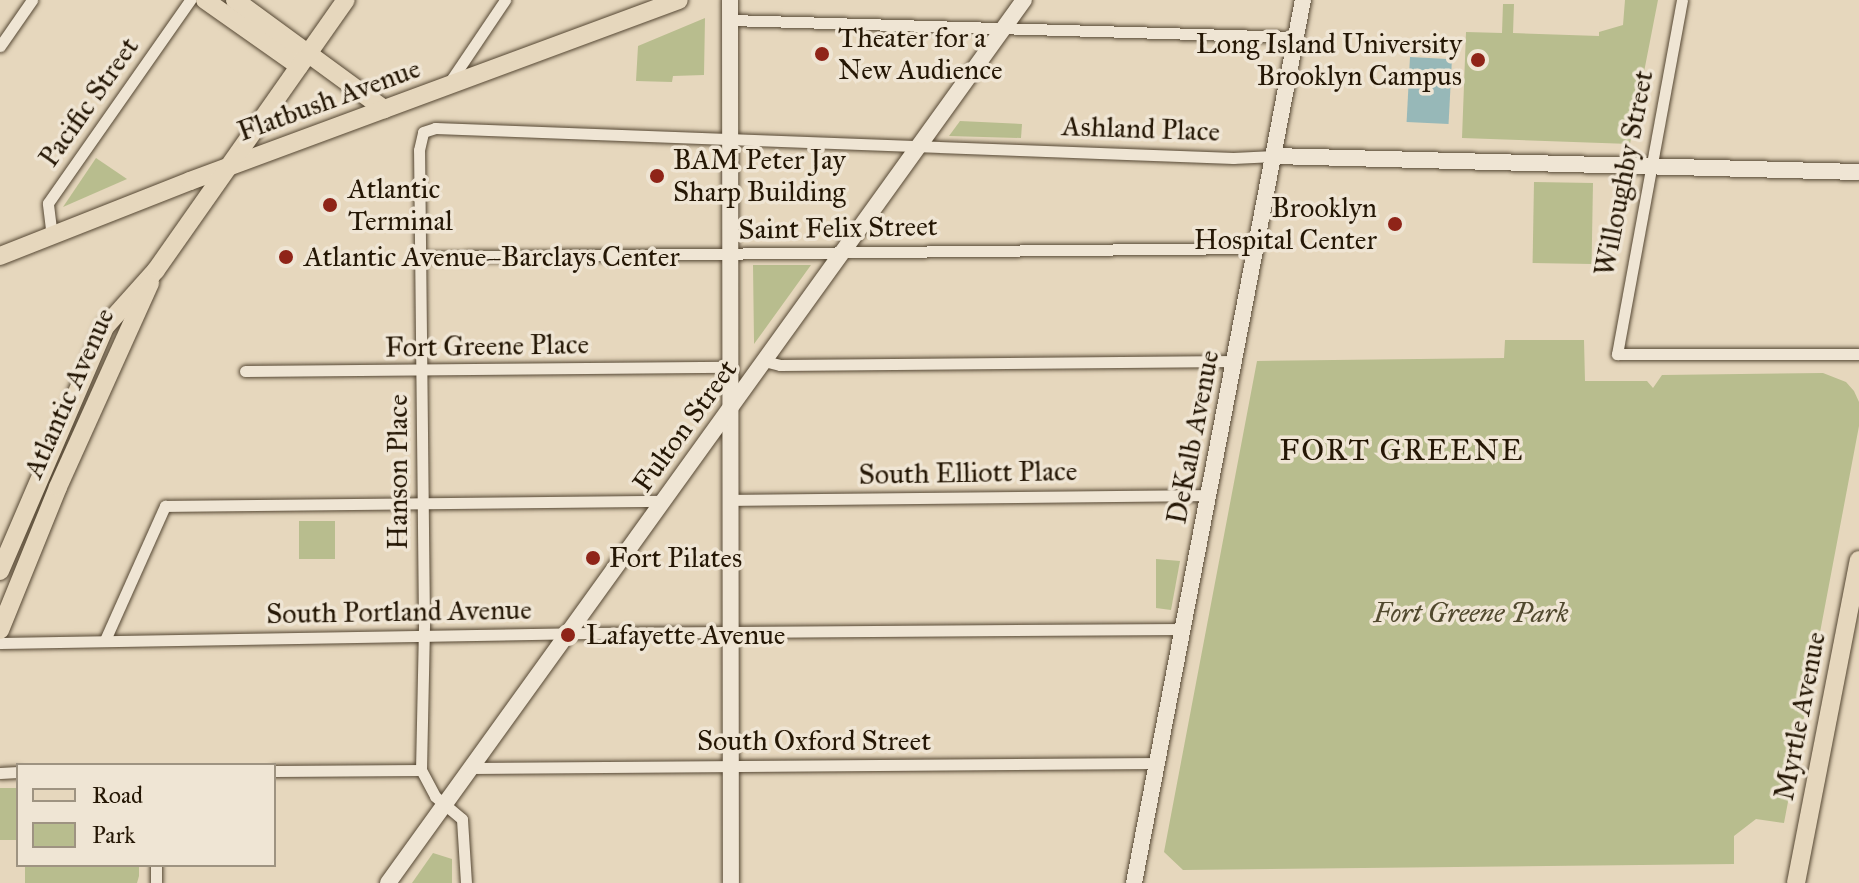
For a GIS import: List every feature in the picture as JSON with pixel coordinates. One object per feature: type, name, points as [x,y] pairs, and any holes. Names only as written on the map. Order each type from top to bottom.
[{"type":"main road","points":[[205,0],[384,109]]},
{"type":"main road","points":[[235,0],[304,59]]},
{"type":"main road","name":"Atlantic Avenue","points":[[0,571],[92,352],[110,318],[156,270],[346,0]]},
{"type":"main road","name":"Flatbush Avenue","points":[[0,256],[679,0]]},
{"type":"main road","points":[[730,0],[732,254],[728,632],[731,883]]},
{"type":"main road","name":"Fulton Street","points":[[388,883],[1024,0]]},
{"type":"main road","name":"DeKalb Avenue","points":[[1134,883],[1303,0]]},
{"type":"main road","name":"Ashland Place","points":[[1274,156],[1859,172]]},
{"type":"main road","name":"Atlantic Avenue","points":[[0,630],[112,362],[156,270]]},
{"type":"main road","name":"Myrtle Avenue","points":[[1796,883],[1853,620],[1859,560]]},
{"type":"street","points":[[0,46],[32,0]]},
{"type":"street","name":"Pacific Street","points":[[52,237],[48,203],[190,0]]},
{"type":"street","points":[[447,86],[505,0]]},
{"type":"street","name":"Willoughby Street","points":[[1682,0],[1617,354],[1859,354]]},
{"type":"street","points":[[730,20],[1296,37]]},
{"type":"street","name":"Ashland Place","points":[[423,132],[435,128],[1233,158],[1274,156]]},
{"type":"street","name":"Hanson Place","points":[[421,770],[423,503],[419,150],[423,132]]},
{"type":"street","name":"Saint Felix Street","points":[[420,257],[1256,248]]},
{"type":"street","points":[[92,352],[112,362]]},
{"type":"street","points":[[764,361],[780,365],[1235,361]]},
{"type":"street","name":"Fort Greene Place","points":[[245,371],[730,367]]},
{"type":"street","name":"South Elliott Place","points":[[728,500],[1209,495]]},
{"type":"street","points":[[105,640],[165,506],[663,501]]},
{"type":"street","name":"South Portland Avenue","points":[[0,643],[568,633],[1183,629]]},
{"type":"street","name":"South Oxford Street","points":[[471,768],[1158,763]]},
{"type":"street","points":[[276,771],[421,770],[435,796],[465,825],[466,883]]},
{"type":"green space","points":[[1625,0],[1658,0],[1630,144],[1462,138],[1466,32],[1502,33],[1503,4],[1514,4],[1513,33],[1599,36],[1599,32],[1623,25]]},
{"type":"green space","points":[[705,18],[704,75],[673,76],[672,82],[636,81],[638,46]]},
{"type":"green space","points":[[960,121],[1022,124],[1021,138],[949,136]]},
{"type":"green space","points":[[96,158],[127,179],[63,207]]},
{"type":"green space","points":[[1534,182],[1593,183],[1592,264],[1533,263]]},
{"type":"green space","points":[[753,265],[811,265],[754,344],[754,342]]},
{"type":"green space","name":"Fort Greene Park","points":[[1505,340],[1584,340],[1585,381],[1647,381],[1653,388],[1662,375],[1823,373],[1846,382],[1854,391],[1859,402],[1859,426],[1784,823],[1756,819],[1734,836],[1734,864],[1183,870],[1164,852],[1257,361],[1504,358]]},
{"type":"green space","points":[[299,521],[335,521],[335,559],[299,559]]},
{"type":"green space","points":[[1156,559],[1180,561],[1171,610],[1156,608]]},
{"type":"green space","points":[[0,788],[16,788],[16,840],[0,840]]},
{"type":"green space","points":[[433,853],[452,859],[452,883],[412,883]]},
{"type":"green space","points":[[25,867],[139,867],[137,883],[25,883]]},
{"type":"water","points":[[1410,57],[1452,59],[1449,124],[1407,122]]},
{"type":"place","name":"Theater for a New Audience","points":[[822,54]]},
{"type":"place","name":"Long Island University Brooklyn Campus","points":[[1478,60]]},
{"type":"place","name":"BAM Peter Jay Sharp Building","points":[[657,176]]},
{"type":"place","name":"Atlantic Terminal","points":[[330,205]]},
{"type":"place","name":"Brooklyn Hospital Center","points":[[1395,224]]},
{"type":"place","name":"Atlantic Avenue–Barclays Center","points":[[286,257]]},
{"type":"place","name":"Fort Pilates","points":[[593,558]]},
{"type":"place","name":"Lafayette Avenue","points":[[568,635]]},
{"type":"district","name":"FORT GREENE","points":[[1402,450]]}]
